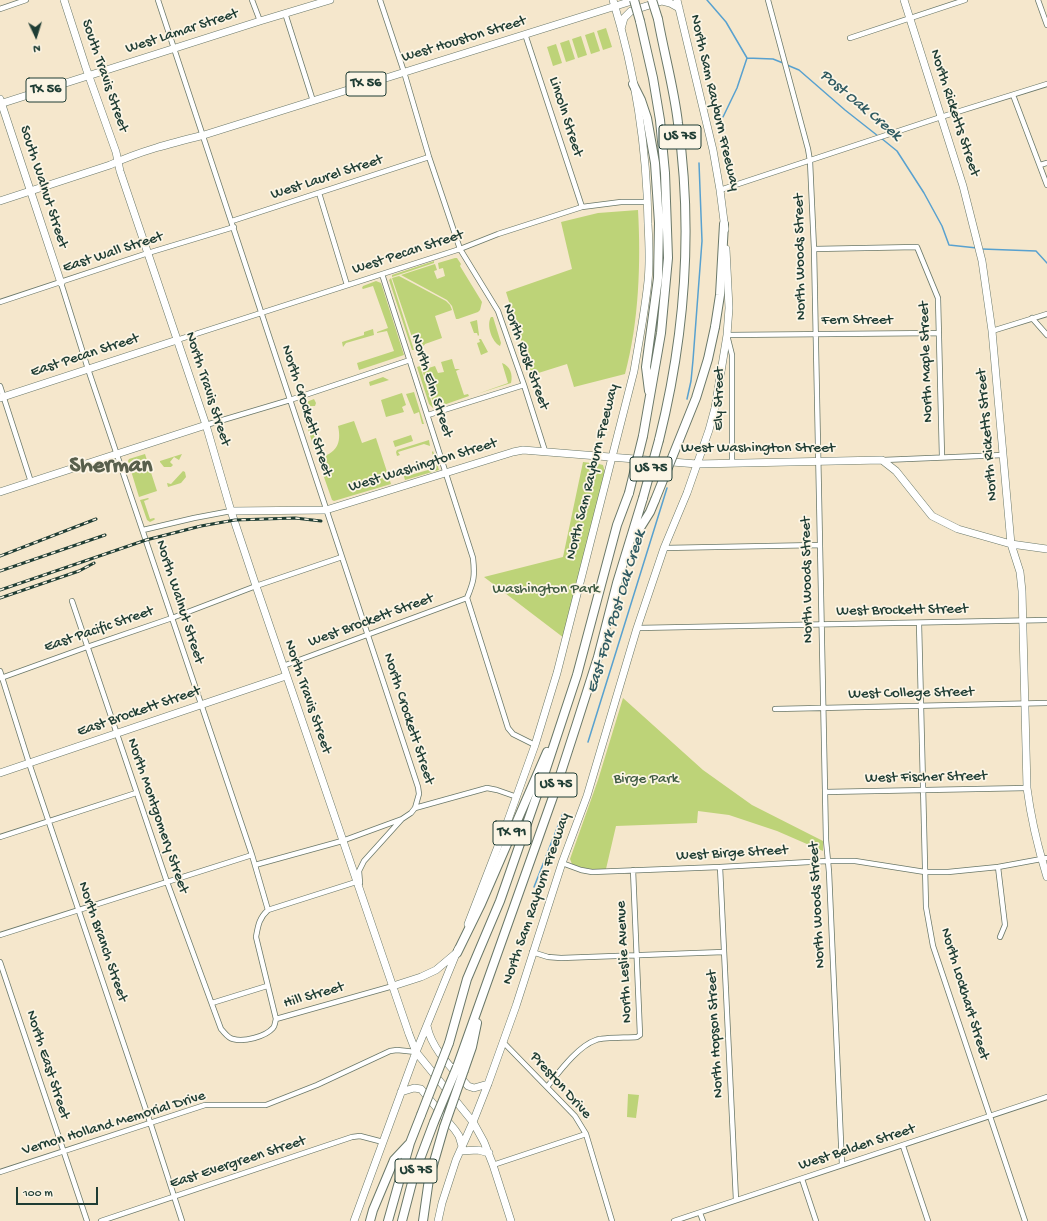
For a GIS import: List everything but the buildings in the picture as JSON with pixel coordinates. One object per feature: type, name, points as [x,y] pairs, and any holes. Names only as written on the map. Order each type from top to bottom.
[{"type":"highway","name":"US 75","points":[[388,1221],[410,1143],[449,1043],[467,979],[500,901],[565,713],[584,651],[617,525],[629,493],[643,436],[661,333],[668,258],[668,219],[660,120],[653,78],[634,0]]},
{"type":"highway","name":"North Sam Rayburn Freeway","points":[[402,1221],[414,1175],[434,1122],[460,1069],[483,995],[577,723],[598,657],[617,583],[630,543],[669,400],[676,364],[686,256],[684,175],[678,122],[658,19],[652,0]]},
{"type":"highway","points":[[633,84],[641,100],[647,118],[655,163],[659,223],[658,278],[646,367],[650,401]]},
{"type":"highway","points":[[630,543],[650,512],[696,398],[708,359],[720,295],[724,224]]},
{"type":"highway","name":"TX 91","points":[[457,953],[481,904],[565,713]]},
{"type":"highway","points":[[422,1221],[429,1180],[460,1069]]},
{"type":"highway","points":[[370,1221],[373,1210],[394,1160],[410,1143]]},
{"type":"main road","name":"South Travis Street","points":[[64,0],[118,161]]},
{"type":"main road","name":"West Lamar Street","points":[[89,76],[330,0]]},
{"type":"main road","name":"West Houston Street","points":[[118,161],[525,34],[614,4],[634,0]]},
{"type":"main road","name":"North Sam Rayburn Freeway","points":[[438,1221],[448,1184],[461,1148],[488,1084],[562,863],[587,796],[637,628],[664,548],[688,493],[715,408],[727,335],[729,308],[724,224],[720,190],[705,114],[677,0]]},
{"type":"main road","name":"North Ricketts Street","points":[[904,0],[963,186],[982,261],[992,331],[1011,544],[1020,572],[1022,591],[1027,788],[1030,810],[1044,858],[1047,876]]},
{"type":"main road","points":[[621,29],[624,18],[631,11],[662,2],[670,3],[679,8]]},
{"type":"main road","name":"North Sam Rayburn Freeway","points":[[354,1221],[416,1052],[457,953],[517,797],[535,745],[557,673],[634,371],[648,280],[648,202],[642,141],[633,84],[614,4]]},
{"type":"main road","name":"TX 56","points":[[1,102],[89,76]]},
{"type":"main road","name":"South Walnut Street","points":[[1,102],[61,283]]},
{"type":"main road","name":"TX 56","points":[[0,201],[110,165],[118,161]]},
{"type":"main road","name":"North Travis Street","points":[[118,161],[120,171],[206,425],[232,511],[286,676],[416,1052],[473,1122],[489,1153],[511,1221]]},
{"type":"main road","name":"East Pecan Street","points":[[2,397],[177,340]]},
{"type":"main road","points":[[0,492],[206,425]]},
{"type":"main road","name":"West Washington Street","points":[[232,511],[326,510],[523,450],[697,464],[882,460]]},
{"type":"main road","points":[[882,460],[896,471],[932,516],[958,529],[1011,544],[1047,549]]},
{"type":"main road","name":"East Brockett Street","points":[[0,772],[286,676]]},
{"type":"main road","points":[[393,986],[421,977],[436,970],[457,953]]},
{"type":"main road","points":[[427,1026],[434,1046],[468,1086],[474,1088],[488,1084]]},
{"type":"main road","points":[[401,1092],[414,1088],[421,1089],[455,1130],[459,1136],[461,1148],[489,1153]]},
{"type":"street","points":[[0,9],[26,0]]},
{"type":"street","name":"North Crockett Street","points":[[158,0],[204,135],[261,313],[418,787],[419,794],[415,808]]},
{"type":"street","points":[[252,0],[260,21]]},
{"type":"street","name":"North Rusk Street","points":[[380,0],[404,72],[429,157],[460,249],[498,311],[545,451]]},
{"type":"street","name":"North Woods Street","points":[[768,0],[788,71],[810,161],[814,249],[817,462],[827,861],[829,872],[842,1165]]},
{"type":"street","points":[[850,38],[965,0]]},
{"type":"street","points":[[1038,0],[1047,25]]},
{"type":"street","points":[[285,13],[312,101]]},
{"type":"street","name":"Lincoln Street","points":[[525,34],[582,207]]},
{"type":"street","points":[[720,190],[941,117],[1047,84]]},
{"type":"street","points":[[1013,95],[1047,185]]},
{"type":"street","name":"West Laurel Street","points":[[232,221],[429,157]]},
{"type":"street","points":[[1040,165],[1047,162]]},
{"type":"street","points":[[319,193],[347,285]]},
{"type":"street","name":"West Pecan Street","points":[[177,340],[460,249],[498,234],[582,207],[621,202],[648,202]]},
{"type":"street","name":"East Wall Street","points":[[0,302],[148,253],[234,227]]},
{"type":"street","name":"North Maple Street","points":[[814,249],[917,247],[938,298],[942,457]]},
{"type":"street","name":"North Elm Street","points":[[382,274],[447,472],[473,558],[475,574],[474,581],[467,598]]},
{"type":"street","name":"North Walnut Street","points":[[61,283],[88,369],[118,454],[200,705],[252,855],[268,910]]},
{"type":"street","points":[[992,331],[1047,314]]},
{"type":"street","points":[[1032,318],[1047,335]]},
{"type":"street","name":"Fern Street","points":[[727,335],[939,332]]},
{"type":"street","name":"Ely Street","points":[[727,335],[732,355],[732,463]]},
{"type":"street","points":[[206,425],[290,400],[410,360]]},
{"type":"street","points":[[428,415],[524,385]]},
{"type":"street","points":[[0,386],[2,397],[31,482]]},
{"type":"street","points":[[882,460],[1003,455]]},
{"type":"street","points":[[143,530],[232,511]]},
{"type":"street","points":[[664,548],[819,545]]},
{"type":"street","name":"East Pacific Street","points":[[1,678],[172,618],[256,586],[342,557]]},
{"type":"street","points":[[467,598],[508,728],[513,734],[535,745]]},
{"type":"street","name":"West Brockett Street","points":[[283,666],[467,598]]},
{"type":"street","name":"North Montgomery Street","points":[[72,601],[167,882],[221,1029],[226,1036]]},
{"type":"street","name":"West Brockett Street","points":[[637,628],[1047,620]]},
{"type":"street","name":"North Lockhart Street","points":[[919,623],[926,907],[933,946],[1025,1221]]},
{"type":"street","name":"North Branch Street","points":[[0,671],[29,763],[182,1221]]},
{"type":"street","name":"West College Street","points":[[775,709],[1047,703]]},
{"type":"street","points":[[361,896],[359,871],[364,861],[402,819],[411,813],[415,808],[488,788],[517,797]]},
{"type":"street","name":"West Fischer Street","points":[[825,792],[1027,788]]},
{"type":"street","points":[[0,837],[136,793]]},
{"type":"street","points":[[255,865],[342,840],[402,819]]},
{"type":"street","points":[[0,935],[252,855]]},
{"type":"street","name":"West Birge Street","points":[[562,863],[581,870],[592,872],[855,861],[925,872],[948,872],[998,868],[1044,858]]},
{"type":"street","name":"North Hopson Street","points":[[720,867],[736,1200]]},
{"type":"street","points":[[998,868],[1005,925],[1000,937]]},
{"type":"street","name":"North Leslie Avenue","points":[[546,1087],[575,1055],[584,1047],[596,1040],[637,1037],[640,1035],[638,956],[633,870]]},
{"type":"street","points":[[276,1019],[256,937],[257,927],[262,915],[268,910],[356,882]]},
{"type":"street","points":[[532,952],[548,957],[561,958],[724,952]]},
{"type":"street","name":"North East Street","points":[[0,962],[62,1151],[87,1221]]},
{"type":"street","points":[[212,1003],[267,986]]},
{"type":"street","name":"Hill Street","points":[[226,1036],[233,1039],[242,1040],[252,1038],[268,1033],[274,1027],[276,1019],[393,986]]},
{"type":"street","name":"Preston Drive","points":[[503,1042],[575,1116],[586,1134],[612,1221]]},
{"type":"street","name":"Vernon Holland Memorial Drive","points":[[0,1172],[205,1105],[266,1105],[317,1085],[390,1051],[397,1050],[416,1052]]},
{"type":"street","name":"West Belden Street","points":[[674,1221],[1047,1097]]},
{"type":"street","points":[[493,1165],[586,1134]]},
{"type":"street","name":"East Evergreen Street","points":[[101,1221],[352,1137],[360,1136],[383,1142]]},
{"type":"street","points":[[903,1146],[928,1221]]},
{"type":"street","points":[[802,1179],[816,1221]]},
{"type":"street","points":[[700,1213],[703,1221]]},
{"type":"green space","points":[[606,28],[612,47],[603,50],[597,31]]},
{"type":"green space","points":[[594,32],[600,51],[591,54],[585,35]]},
{"type":"green space","points":[[581,36],[587,55],[578,58],[572,39]]},
{"type":"green space","points":[[569,40],[575,59],[566,62],[560,43]]},
{"type":"green space","points":[[556,44],[562,63],[553,66],[547,47]]},
{"type":"green space","points":[[638,210],[638,292],[630,354],[625,374],[574,387],[567,364],[532,375],[506,292],[572,269],[561,222],[598,213]]},
{"type":"green space","points":[[457,258],[461,264],[460,266],[482,302],[478,312],[458,319],[456,319],[452,306],[447,300],[401,275],[435,264],[437,270],[434,271],[437,279],[445,276],[443,268],[439,269],[438,263]]},
{"type":"green space","points":[[434,261],[434,263],[392,277],[392,275]]},
{"type":"green space","points":[[399,276],[446,301],[450,305],[452,310],[435,316],[442,338],[416,349],[392,278]]},
{"type":"green space","points":[[391,278],[414,350],[412,350],[389,280]]},
{"type":"green space","points":[[376,281],[381,283],[404,355],[359,370],[357,363],[394,351],[387,331],[377,333],[388,328],[373,286],[362,288],[363,286]]},
{"type":"green space","points":[[491,317],[493,317],[501,343],[500,346],[492,337],[489,324]]},
{"type":"green space","points":[[477,320],[478,336],[477,333],[474,333],[470,322]]},
{"type":"green space","points":[[373,329],[374,335],[346,343],[343,347],[342,342],[364,335],[364,332]]},
{"type":"green space","points":[[479,339],[481,339],[488,352],[481,355],[477,343],[480,342]]},
{"type":"green space","points":[[452,359],[455,369],[460,369],[456,371],[464,395],[468,394],[469,396],[435,408],[422,370],[435,366],[438,373],[444,372],[441,362]]},
{"type":"green space","points":[[502,363],[507,366],[510,371],[512,376],[511,383],[477,394],[508,383]]},
{"type":"green space","points":[[420,366],[433,408],[429,404],[417,367]]},
{"type":"green space","points":[[383,377],[389,380],[370,386],[369,382]]},
{"type":"green space","points":[[414,392],[424,424],[422,424],[419,412],[414,414],[406,394]]},
{"type":"green space","points":[[402,393],[406,405],[402,407],[404,412],[386,417],[381,400]]},
{"type":"green space","points":[[314,399],[316,403],[315,406],[306,406],[306,408],[318,447],[323,449],[318,452],[315,450],[301,409],[304,403]]},
{"type":"green space","points":[[354,421],[362,443],[376,438],[391,484],[334,501],[332,500],[318,460],[319,458],[330,453],[336,447],[339,438],[338,426]]},
{"type":"green space","points":[[411,435],[413,441],[395,447],[393,441]]},
{"type":"green space","points":[[429,440],[430,446],[424,444],[398,452],[400,455],[397,456],[397,450]]},
{"type":"green space","points":[[433,451],[439,470],[405,480],[403,473],[407,476],[435,468],[431,464],[434,460]]},
{"type":"green space","points":[[145,454],[157,491],[139,497],[128,461],[129,459]]},
{"type":"green space","points":[[182,454],[179,460],[174,457],[170,462],[173,465],[171,467],[164,467],[160,462],[160,461]]},
{"type":"green space","name":"Washington Park","points":[[583,462],[603,465],[605,472],[564,638],[484,577],[563,557]]},
{"type":"green space","points":[[183,471],[185,472],[186,477],[181,483],[168,487],[167,483],[171,484]]},
{"type":"green space","points":[[149,499],[144,501],[150,519],[155,519],[150,522],[147,520],[140,500]]},
{"type":"green space","name":"Birge Park","points":[[623,698],[703,770],[752,805],[823,841],[823,851],[777,831],[729,815],[698,811],[697,823],[616,826],[606,869],[589,869],[572,864],[570,859],[598,780]]},
{"type":"green space","points":[[628,1094],[639,1095],[636,1118],[627,1117]]},
{"type":"waterway","name":"Post Oak Creek","points":[[707,0],[726,22],[747,58],[773,59],[783,63]]},
{"type":"waterway","name":"East Fork Post Oak Creek","points":[[723,117],[737,88],[747,58]]},
{"type":"waterway","name":"Post Oak Creek","points":[[787,65],[799,70],[845,110],[878,136]]},
{"type":"waterway","name":"Post Oak Creek","points":[[881,138],[897,151],[924,193],[942,226],[949,245],[977,248]]},
{"type":"waterway","name":"East Fork Post Oak Creek","points":[[687,399],[691,381],[693,360],[702,241],[699,163]]},
{"type":"waterway","name":"Post Oak Creek","points":[[982,249],[1036,251],[1047,263]]},
{"type":"waterway","name":"East Fork Post Oak Creek","points":[[588,742],[667,488]]},
{"type":"waterway","name":"East Fork Post Oak Creek","points":[[534,887],[563,813]]},
{"type":"railway","points":[[0,590],[146,540],[201,526],[235,520],[295,518],[321,521]]},
{"type":"railway","points":[[0,556],[96,519]]},
{"type":"railway","points":[[0,571],[105,535]]},
{"type":"railway","points":[[0,598],[79,571],[94,563]]},
{"type":"district","name":"Sherman","points":[[111,467]]}]
